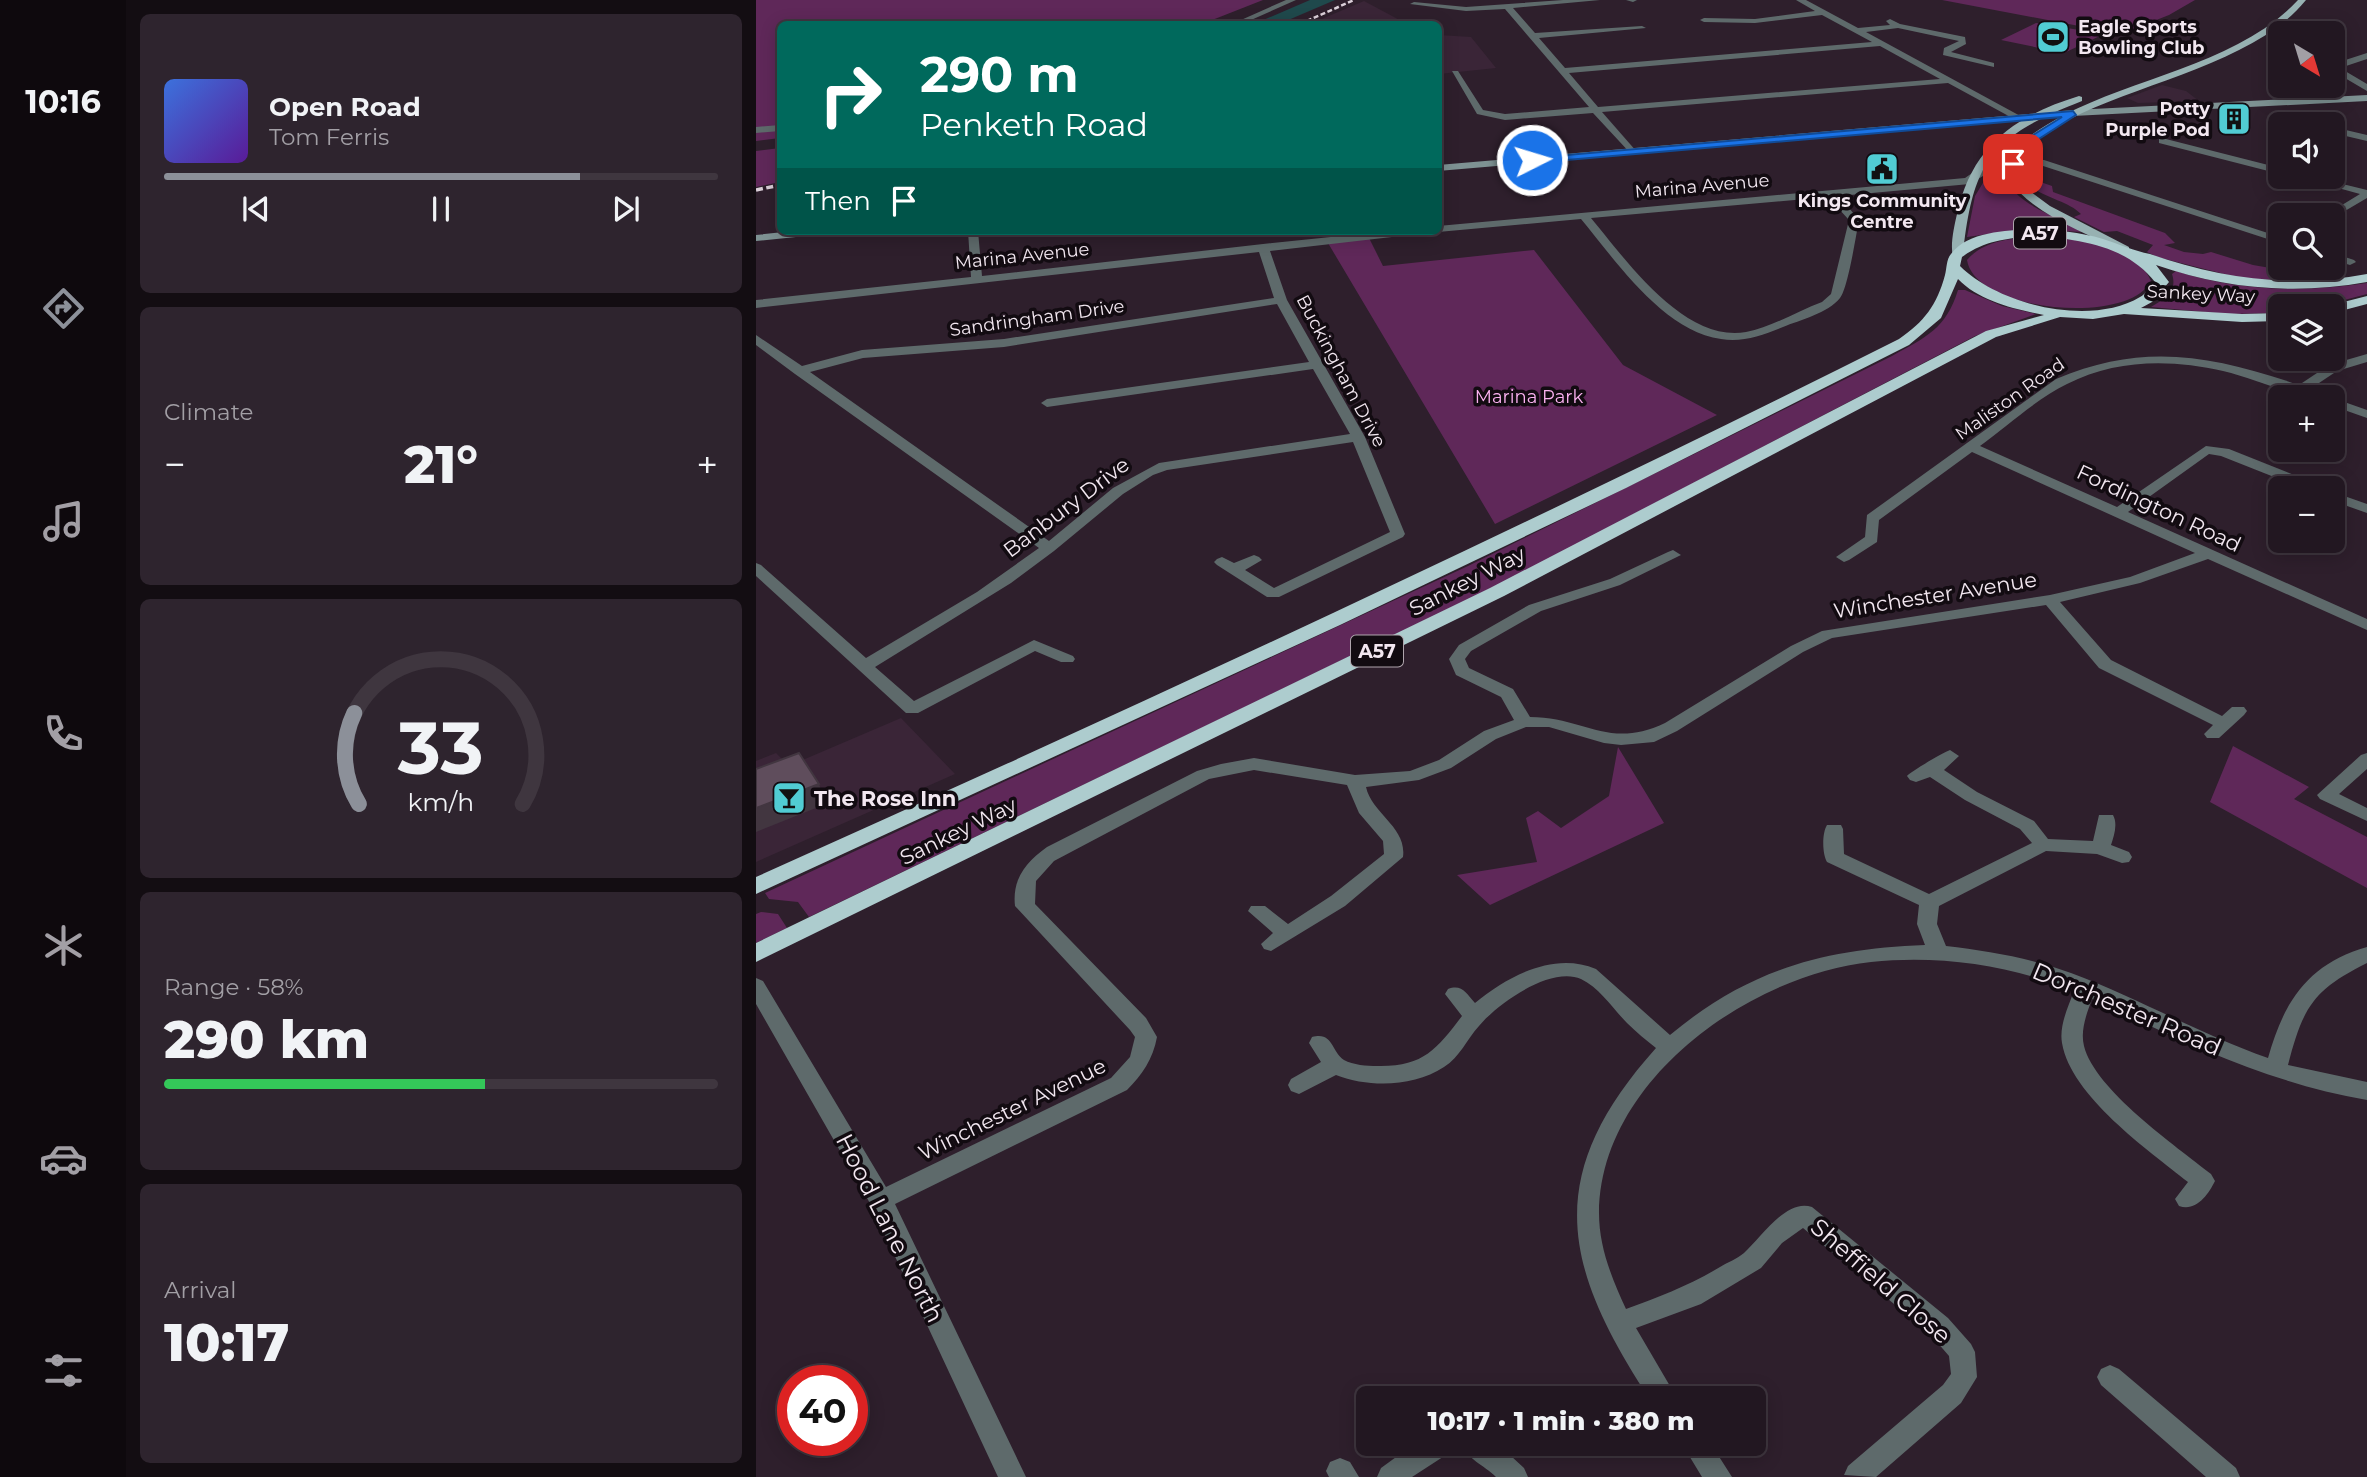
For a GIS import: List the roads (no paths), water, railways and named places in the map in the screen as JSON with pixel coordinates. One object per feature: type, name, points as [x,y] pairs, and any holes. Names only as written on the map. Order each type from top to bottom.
[{"type":"highway","name":"A57","points":[[2015,234],[2073,236],[2127,250],[2157,270],[2162,282],[2158,293],[2143,303],[2119,310],[2052,312],[1991,298],[1970,286],[1956,261],[1970,245],[1990,238],[2015,234]]},
{"type":"highway","name":"Sankey Way","points":[[2127,250],[2175,268],[2237,282],[2310,286],[2367,278]]},
{"type":"highway","name":"Sankey Way","points":[[756,886],[1225,672],[1643,473],[1904,342],[1921,331],[1940,311],[1956,261]]},
{"type":"highway","points":[[2345,306],[2367,300]]},
{"type":"highway","name":"Sankey Way","points":[[2119,310],[2268,317]]},
{"type":"highway","name":"Sankey Way","points":[[756,953],[1497,592],[1991,334],[2035,320],[2085,313]]},
{"type":"main road","points":[[2127,250],[2033,200],[2013,180],[2013,164],[2028,142],[2073,113],[2255,36],[2288,14],[2300,0]]},
{"type":"main road","points":[[1956,261],[1970,180],[1986,151],[2004,134],[2036,116],[2141,78],[2240,33],[2255,36]]},
{"type":"main road","points":[[2141,78],[2154,81]]},
{"type":"street","points":[[1243,21],[1292,0]]},
{"type":"street","points":[[1414,4],[1466,9],[1597,0]]},
{"type":"street","points":[[1800,0],[2019,118]]},
{"type":"street","points":[[1704,20],[1755,21],[1818,10],[1828,4]]},
{"type":"street","points":[[1508,7],[1632,152]]},
{"type":"street","points":[[1854,31],[1894,24],[1962,39],[1963,42],[1946,53],[1993,65]]},
{"type":"street","points":[[1533,36],[1642,28]]},
{"type":"street","points":[[1562,71],[1879,44]]},
{"type":"street","points":[[2367,56],[2333,67],[2367,88]]},
{"type":"street","points":[[1455,73],[1479,112],[1505,117],[1946,80]]},
{"type":"street","points":[[1442,168],[2073,113],[2367,98]]},
{"type":"street","points":[[1969,122],[2000,128],[2004,134]]},
{"type":"street","points":[[756,130],[777,128]]},
{"type":"street","points":[[2345,133],[2367,138]]},
{"type":"street","points":[[2161,141],[2268,168]]},
{"type":"street","points":[[1970,180],[1993,162],[2059,169],[2268,236]]},
{"type":"street","name":"Marina Avenue","points":[[1442,229],[1970,180]]},
{"type":"street","points":[[2345,188],[2367,193]]},
{"type":"street","points":[[1583,215],[1676,317],[1721,335],[1747,335],[1826,304],[1836,295],[1854,220],[1848,210],[1829,192]]},
{"type":"street","points":[[2345,207],[2367,193]]},
{"type":"street","points":[[756,238],[786,235]]},
{"type":"street","points":[[973,235],[977,279]]},
{"type":"street","name":"Marina Avenue","points":[[756,304],[1263,247],[1347,235]]},
{"type":"street","name":"Buckingham Drive","points":[[1254,560],[1228,565],[1273,594],[1398,534],[1358,437],[1281,300],[1263,247]]},
{"type":"street","points":[[2345,261],[2350,262]]},
{"type":"street","name":"Sandringham Drive","points":[[799,371],[862,354],[1004,343],[1281,300]]},
{"type":"street","points":[[756,340],[1049,548]]},
{"type":"street","points":[[2308,385],[2333,368],[2367,358]]},
{"type":"street","name":"Maliston Road","points":[[1844,557],[1872,539],[1872,518],[2060,382],[2086,368],[2127,360],[2179,359],[2228,366],[2285,385]]},
{"type":"street","points":[[1047,403],[1319,364]]},
{"type":"street","points":[[2345,406],[2367,414]]},
{"type":"street","name":"Banbury Drive","points":[[864,666],[977,598],[1049,548],[1148,471],[1164,466],[1358,437]]},
{"type":"street","name":"Fordington Road","points":[[1971,447],[2367,625]]},
{"type":"street","points":[[2119,512],[2206,450],[2224,452],[2284,476]]},
{"type":"street","points":[[2345,501],[2367,509]]},
{"type":"street","name":"Winchester Avenue","points":[[881,1200],[1119,1084],[1133,1070],[1143,1055],[1146,1037],[1138,1024],[1025,906],[1023,893],[1027,877],[1038,863],[1054,851],[1203,775],[1254,764],[1355,781],[1413,776],[1445,764],[1490,734],[1524,722],[1550,722],[1604,738],[1648,738],[1671,727],[1797,649],[1828,635],[2050,600],[2135,580],[2208,554]]},
{"type":"street","points":[[1524,722],[1517,701],[1502,688],[1462,671],[1457,659],[1465,648],[1535,608],[1615,582],[1673,555]]},
{"type":"street","points":[[756,568],[912,709],[1034,645],[1066,659]]},
{"type":"street","points":[[2050,600],[2105,664],[2218,729],[2238,710]]},
{"type":"street","points":[[1950,756],[1924,773],[2027,825],[2043,845]]},
{"type":"street","points":[[2367,758],[2326,795],[2367,815]]},
{"type":"street","points":[[1258,911],[1279,939],[1338,901],[1393,857],[1394,840],[1362,804],[1355,781]]},
{"type":"street","points":[[2100,848],[2106,819]]},
{"type":"street","points":[[1834,829],[1834,858],[1929,902]]},
{"type":"street","points":[[1929,902],[2022,858],[2043,845],[2100,848],[2122,857]]},
{"type":"street","points":[[1929,902],[1927,925],[1937,950]]},
{"type":"street","name":"Dorchester Road","points":[[1657,1386],[1620,1322],[1597,1265],[1587,1226],[1591,1188],[1610,1124],[1634,1087],[1670,1047],[1711,1014],[1743,994],[1793,971],[1830,960],[1868,954],[1937,950],[2010,961],[2086,987],[2183,1033],[2276,1070],[2367,1091]]},
{"type":"street","points":[[2276,1070],[2285,1035],[2307,992],[2348,963],[2367,954]]},
{"type":"street","points":[[1320,1043],[1335,1065],[1360,1073],[1412,1071],[1439,1059],[1474,1016],[1516,984],[1558,970],[1581,971],[1607,989],[1639,1022],[1670,1047]]},
{"type":"street","name":"Hood Lane North","points":[[756,986],[881,1200],[1012,1477]]},
{"type":"street","points":[[2086,987],[2073,1037],[2073,1046],[2086,1076],[2137,1127],[2203,1181],[2187,1199]]},
{"type":"street","points":[[1455,994],[1474,1016]]},
{"type":"street","points":[[1299,1084],[1335,1065]]},
{"type":"street","name":"Sheffield Close","points":[[1620,1322],[1692,1296],[1752,1261],[1773,1236],[1804,1214],[1938,1326],[1962,1352],[1964,1377],[1952,1394],[1858,1475]]},
{"type":"street","points":[[2110,1377],[2226,1477]]},
{"type":"street","points":[[1391,1477],[1418,1456]]},
{"type":"street","points":[[1493,1456],[1514,1477]]},
{"type":"street","points":[[1703,1456],[1718,1477]]},
{"type":"railway","points":[[1307,21],[1354,0]]},
{"type":"railway","points":[[756,190],[777,186]]},
{"type":"place","name":"Eagle Sports Bowling Club","points":[[2053,37]]},
{"type":"place","name":"Potty Purple Pod","points":[[2234,119]]},
{"type":"place","name":"Kings Community Centre","points":[[1882,169]]},
{"type":"place","name":"The Rose Inn","points":[[789,798]]},
{"type":"park label","name":"Marina Park","points":[[1529,397]]}]
